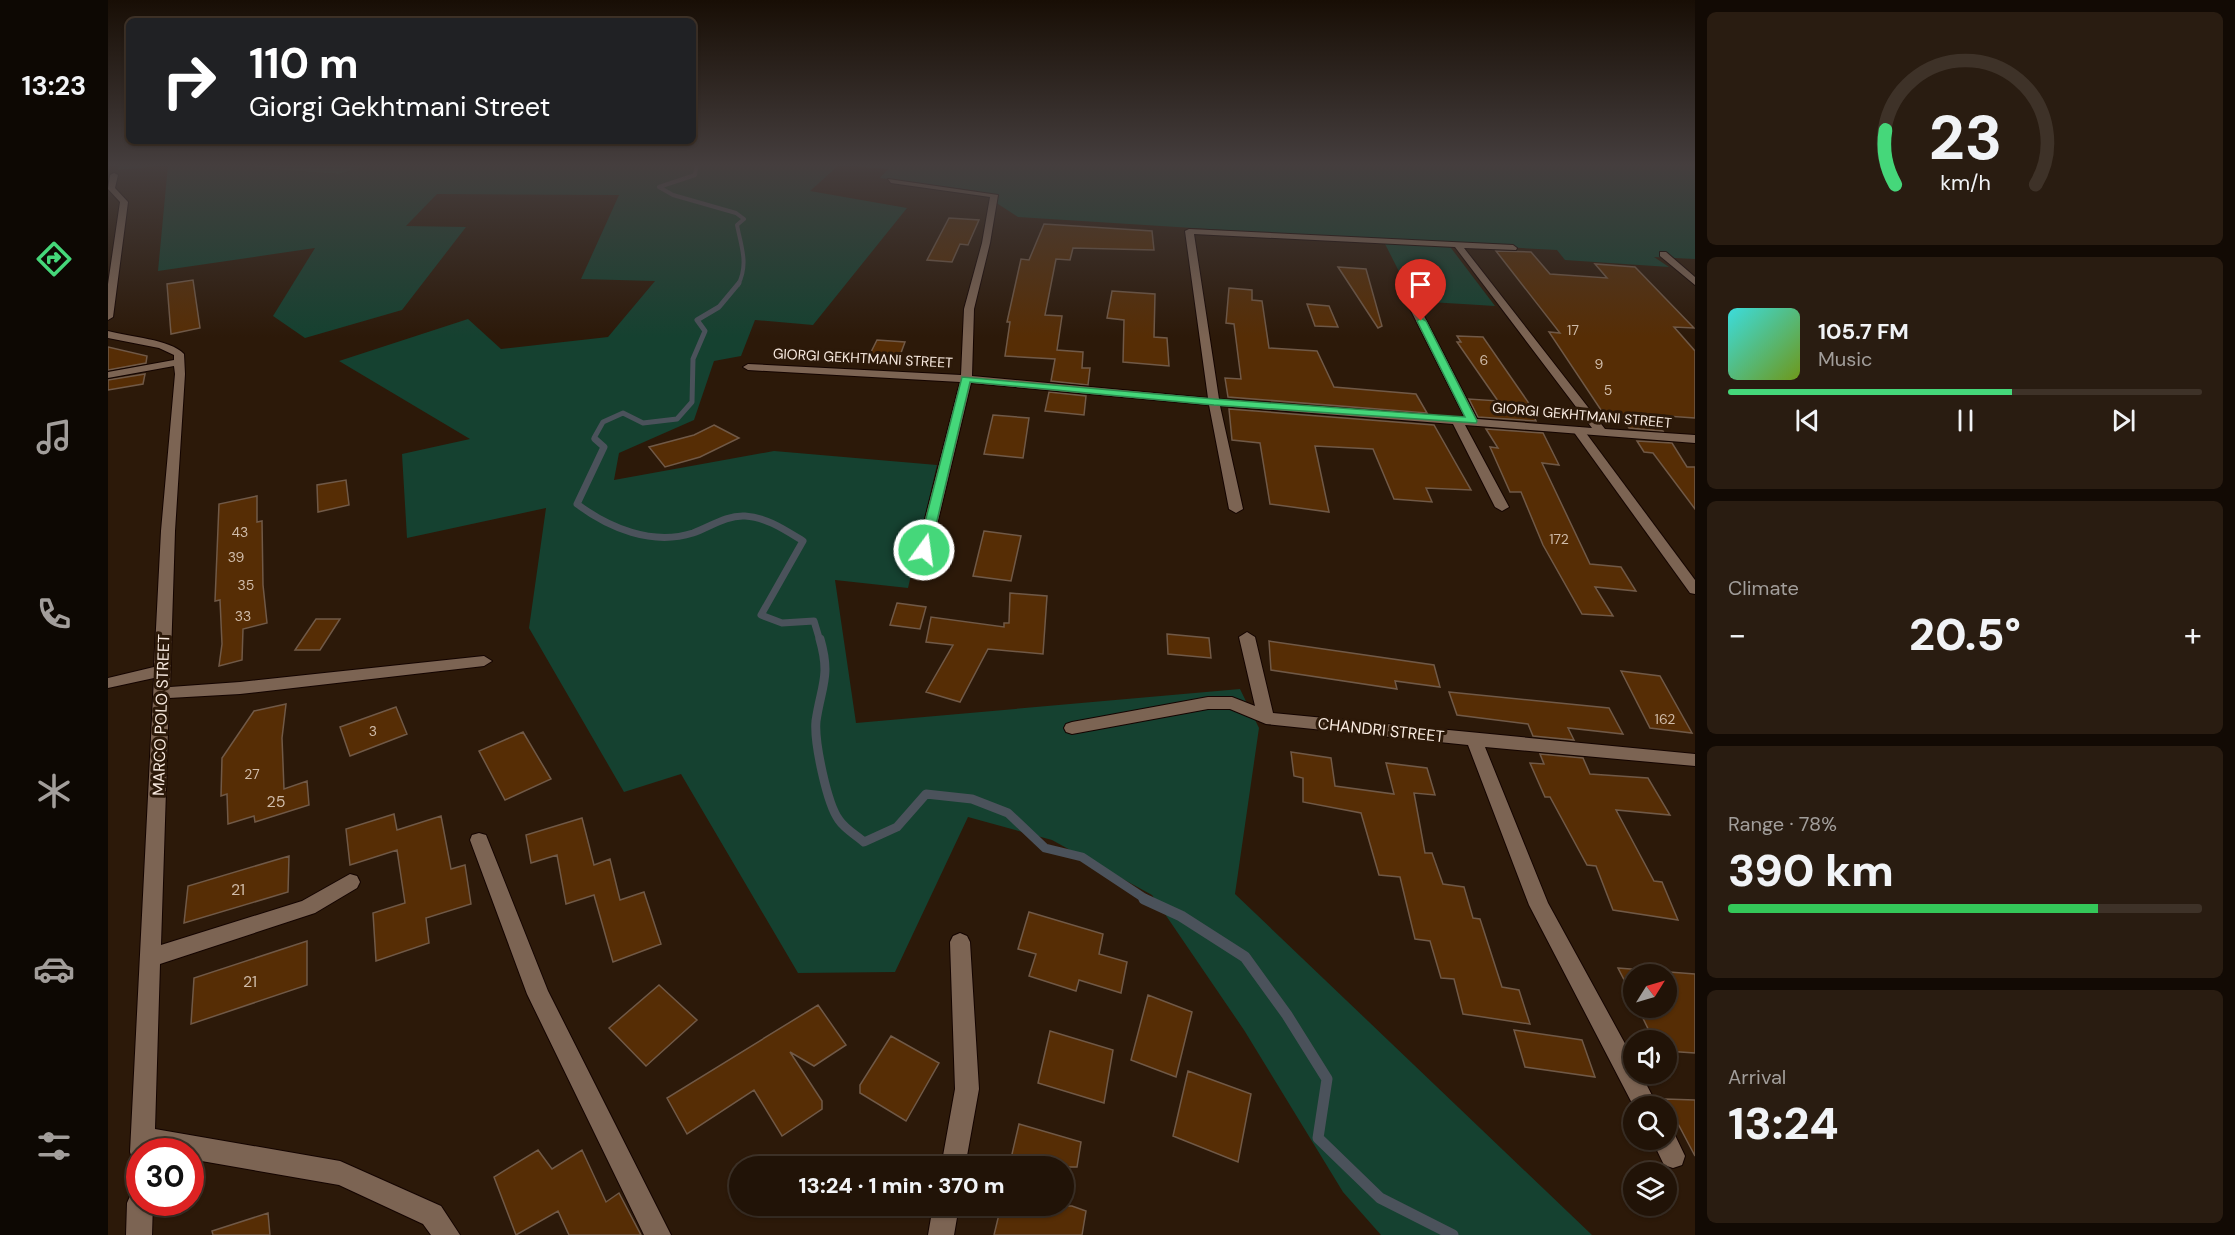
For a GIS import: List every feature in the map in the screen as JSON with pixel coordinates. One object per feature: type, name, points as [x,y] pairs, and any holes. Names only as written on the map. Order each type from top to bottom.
[{"type":"street","points":[[108,317],[109,295],[121,222]]},
{"type":"street","points":[[924,550],[966,379],[969,309],[987,243],[990,222]]},
{"type":"street","points":[[1236,508],[1214,402],[1189,231],[1513,248]]},
{"type":"street","points":[[1457,245],[1602,433]]},
{"type":"street","points":[[1663,254],[1695,282]]},
{"type":"street","points":[[1401,281],[1472,421]]},
{"type":"street","points":[[108,334],[132,341],[169,346],[178,354],[179,362],[108,375]]},
{"type":"street","name":"MARCO POLO STREET","points":[[142,1138],[168,531],[179,362]]},
{"type":"street","name":"GIORGI GEKHTMANI STREET","points":[[748,367],[966,379],[1214,402],[1695,439]]},
{"type":"street","points":[[1457,420],[1502,507]]},
{"type":"street","points":[[1579,431],[1695,590]]},
{"type":"street","points":[[1247,637],[1266,717]]},
{"type":"street","points":[[162,693],[240,688],[484,661]]},
{"type":"street","points":[[108,683],[163,670]]},
{"type":"street","name":"CHANDRI STREET","points":[[1072,728],[1208,703],[1232,703],[1266,717],[1474,740],[1695,759]]},
{"type":"street","points":[[1474,740],[1539,905],[1641,1096]]},
{"type":"street","points":[[479,840],[537,994],[658,1235]]},
{"type":"street","points":[[150,958],[308,906],[350,882]]},
{"type":"street","points":[[955,1156],[967,1089],[960,942]]},
{"type":"street","points":[[204,1154],[340,1173],[432,1215],[447,1235]]},
{"type":"street","points":[[139,1235],[140,1216]]},
{"type":"street","points":[[941,1235],[944,1216]]},
{"type":"green space","points":[[163,222],[410,222],[406,226],[466,227],[402,310],[305,338],[273,316],[315,248],[158,271]]},
{"type":"green space","points":[[607,222],[896,222],[813,325],[755,320],[741,356],[714,361],[694,420],[619,453],[614,480],[774,451],[937,465],[908,588],[835,580],[856,723],[1240,689],[1259,728],[1235,894],[1592,1235],[1381,1235],[1343,1192],[1244,1030],[1152,895],[1052,840],[968,817],[895,972],[798,973],[681,774],[624,792],[529,628],[546,508],[407,538],[402,454],[470,439],[339,361],[468,319],[501,349],[608,337],[655,281],[581,279]]},
{"type":"green space","points":[[1092,222],[1695,222],[1695,259],[1654,257],[1669,267],[1565,260],[1557,250],[1448,244],[1495,306],[1414,301],[1383,240]]},
{"type":"building","points":[[947,222],[978,222],[968,245],[960,244],[952,262],[927,260]]},
{"type":"building","points":[[1044,224],[1152,231],[1154,250],[1073,248],[1070,260],[1056,259],[1045,315],[1062,316],[1057,350],[1083,352],[1082,368],[1090,368],[1088,385],[1051,381],[1055,359],[1005,356],[1010,322],[1007,322],[1021,259],[1029,260]]},
{"type":"building","points":[[1496,251],[1531,252],[1550,274],[1607,278],[1595,264],[1635,267],[1694,328],[1674,327],[1695,351],[1695,418],[1653,415],[1663,431],[1629,428],[1621,415],[1603,413],[1549,332],[1560,333]]},
{"type":"building","points":[[1338,267],[1366,269],[1382,326],[1378,328]]},
{"type":"building","points":[[193,280],[200,328],[171,334],[167,284]]},
{"type":"building","points":[[1229,288],[1252,290],[1252,300],[1262,301],[1269,348],[1317,351],[1334,387],[1416,394],[1427,413],[1228,397],[1225,378],[1241,379],[1234,324],[1226,323]]},
{"type":"building","points":[[1112,291],[1155,294],[1154,337],[1167,338],[1169,366],[1123,362],[1124,320],[1107,318]]},
{"type":"building","points":[[1307,304],[1329,306],[1338,327],[1315,326]]},
{"type":"building","points":[[1457,336],[1483,337],[1537,415],[1533,414],[1536,421],[1478,417],[1469,399],[1498,401],[1457,342],[1461,342]]},
{"type":"building","points":[[877,340],[905,342],[898,361],[868,358]]},
{"type":"building","points":[[108,347],[147,356],[146,363],[108,370]]},
{"type":"building","points":[[145,374],[143,384],[108,390],[108,380]]},
{"type":"building","points":[[1049,392],[1086,396],[1084,415],[1045,411]]},
{"type":"building","points":[[1229,409],[1434,425],[1471,490],[1426,488],[1432,502],[1394,499],[1373,449],[1315,446],[1329,512],[1270,504],[1260,443],[1232,440]]},
{"type":"building","points":[[993,415],[1029,418],[1023,458],[984,454]]},
{"type":"building","points":[[714,425],[739,438],[700,457],[665,467],[649,447],[694,435]]},
{"type":"building","points":[[1486,429],[1543,433],[1559,465],[1542,463],[1590,564],[1621,567],[1636,591],[1595,587],[1613,616],[1582,614],[1543,545],[1521,492],[1510,492],[1490,447],[1498,448]]},
{"type":"building","points":[[1637,441],[1672,443],[1687,467],[1695,467],[1695,509],[1653,453],[1644,452]]},
{"type":"building","points":[[346,480],[349,505],[318,512],[317,485]]},
{"type":"building","points":[[257,496],[257,522],[262,521],[263,585],[267,623],[243,629],[242,660],[219,666],[222,644],[220,600],[215,601],[219,504]]},
{"type":"building","points":[[984,531],[1021,536],[1011,581],[973,576]]},
{"type":"building","points":[[1010,593],[1047,596],[1043,654],[988,649],[960,702],[926,692],[953,645],[926,642],[931,617],[1004,627],[1004,623],[1009,623]]},
{"type":"building","points":[[897,603],[926,607],[920,629],[890,625]]},
{"type":"building","points":[[316,619],[340,619],[320,650],[295,650]]},
{"type":"building","points":[[1167,634],[1209,638],[1211,658],[1168,654]]},
{"type":"building","points":[[1269,641],[1434,665],[1440,687],[1395,681],[1397,689],[1271,670]]},
{"type":"building","points":[[1621,671],[1660,676],[1692,733],[1650,728]]},
{"type":"building","points":[[1449,692],[1609,708],[1623,734],[1568,728],[1574,740],[1533,736],[1528,724],[1457,715]]},
{"type":"building","points":[[286,704],[282,738],[284,789],[307,781],[309,805],[255,822],[254,816],[228,824],[227,794],[221,796],[222,758],[254,711]]},
{"type":"building","points":[[396,707],[407,734],[350,756],[340,727]]},
{"type":"building","points":[[523,732],[551,779],[505,800],[479,751]]},
{"type":"building","points":[[1291,752],[1331,758],[1335,786],[1394,794],[1386,763],[1427,768],[1435,795],[1414,793],[1425,853],[1432,853],[1443,884],[1464,887],[1473,918],[1480,919],[1502,987],[1519,990],[1530,1024],[1463,1014],[1454,979],[1441,978],[1430,941],[1415,939],[1400,877],[1379,875],[1361,813],[1303,802],[1303,778],[1294,776]]},
{"type":"building","points":[[1540,754],[1583,758],[1590,774],[1648,778],[1670,815],[1616,810],[1654,881],[1662,882],[1678,920],[1613,910],[1596,866],[1587,865],[1550,797],[1545,797],[1530,763],[1544,764]]},
{"type":"building","points":[[394,814],[397,830],[441,816],[451,869],[465,865],[471,904],[426,918],[429,943],[376,961],[373,913],[405,903],[397,850],[350,865],[346,829]]},
{"type":"building","points":[[582,818],[594,865],[610,859],[620,900],[644,892],[661,944],[613,962],[594,895],[566,904],[557,855],[531,863],[526,835]]},
{"type":"building","points":[[289,856],[288,892],[184,923],[188,886]]},
{"type":"building","points":[[1029,912],[1103,934],[1099,954],[1127,962],[1121,993],[1079,980],[1076,991],[1029,976],[1036,954],[1018,949]]},
{"type":"building","points":[[307,941],[307,985],[191,1024],[194,978]]},
{"type":"building","points":[[1618,968],[1623,968],[1623,978]]},
{"type":"building","points":[[1677,973],[1695,974],[1695,1053],[1677,1052],[1677,1030],[1649,1030],[1643,1018],[1677,1018]]},
{"type":"building","points":[[659,985],[697,1020],[646,1066],[609,1028]]},
{"type":"building","points":[[1148,995],[1192,1012],[1176,1077],[1131,1060]]},
{"type":"building","points":[[818,1005],[846,1045],[814,1066],[790,1052],[822,1101],[822,1109],[782,1136],[754,1090],[687,1134],[667,1098]]},
{"type":"building","points":[[1514,1030],[1582,1040],[1595,1077],[1525,1067]]},
{"type":"building","points":[[1050,1031],[1113,1050],[1104,1103],[1038,1083]]},
{"type":"building","points":[[891,1036],[939,1063],[906,1121],[860,1093],[860,1085]]},
{"type":"building","points":[[1188,1071],[1251,1094],[1238,1162],[1173,1136]]},
{"type":"building","points":[[1677,1099],[1695,1100],[1695,1156],[1677,1122]]},
{"type":"building","points":[[1019,1124],[1081,1142],[1077,1167],[1074,1167],[1074,1156],[1012,1156]]},
{"type":"building","points":[[538,1150],[552,1169],[582,1150],[606,1202],[619,1193],[641,1235],[569,1235],[558,1211],[516,1235],[494,1177]]},
{"type":"building","points":[[1074,1207],[1086,1211],[1082,1235],[994,1235],[999,1216],[1074,1216]]},
{"type":"building","points":[[268,1213],[270,1235],[213,1235],[212,1231]]},
{"type":"waterway","points":[[739,284],[744,262],[737,225],[741,222]]},
{"type":"waterway","points":[[595,439],[603,422],[623,413],[643,423],[677,419],[692,402],[693,359],[705,331],[697,320],[719,307],[739,284]]},
{"type":"waterway","points":[[595,439],[604,447],[577,504],[589,513],[617,527],[647,536],[678,536],[693,533],[725,519],[745,516],[768,521],[803,541],[761,615],[782,623],[814,621],[820,641]]},
{"type":"waterway","points":[[820,639],[825,672],[816,721],[819,757],[834,812],[851,832],[864,842],[897,827],[926,794],[972,799],[1008,813],[1045,848],[1082,857],[1147,900]]},
{"type":"waterway","points":[[1144,899],[1181,916],[1245,957],[1287,1015],[1327,1079],[1318,1138],[1380,1198],[1453,1235]]},
{"type":"route","points":[[924,550],[966,379],[1214,402],[1472,421],[1421,321]]}]
